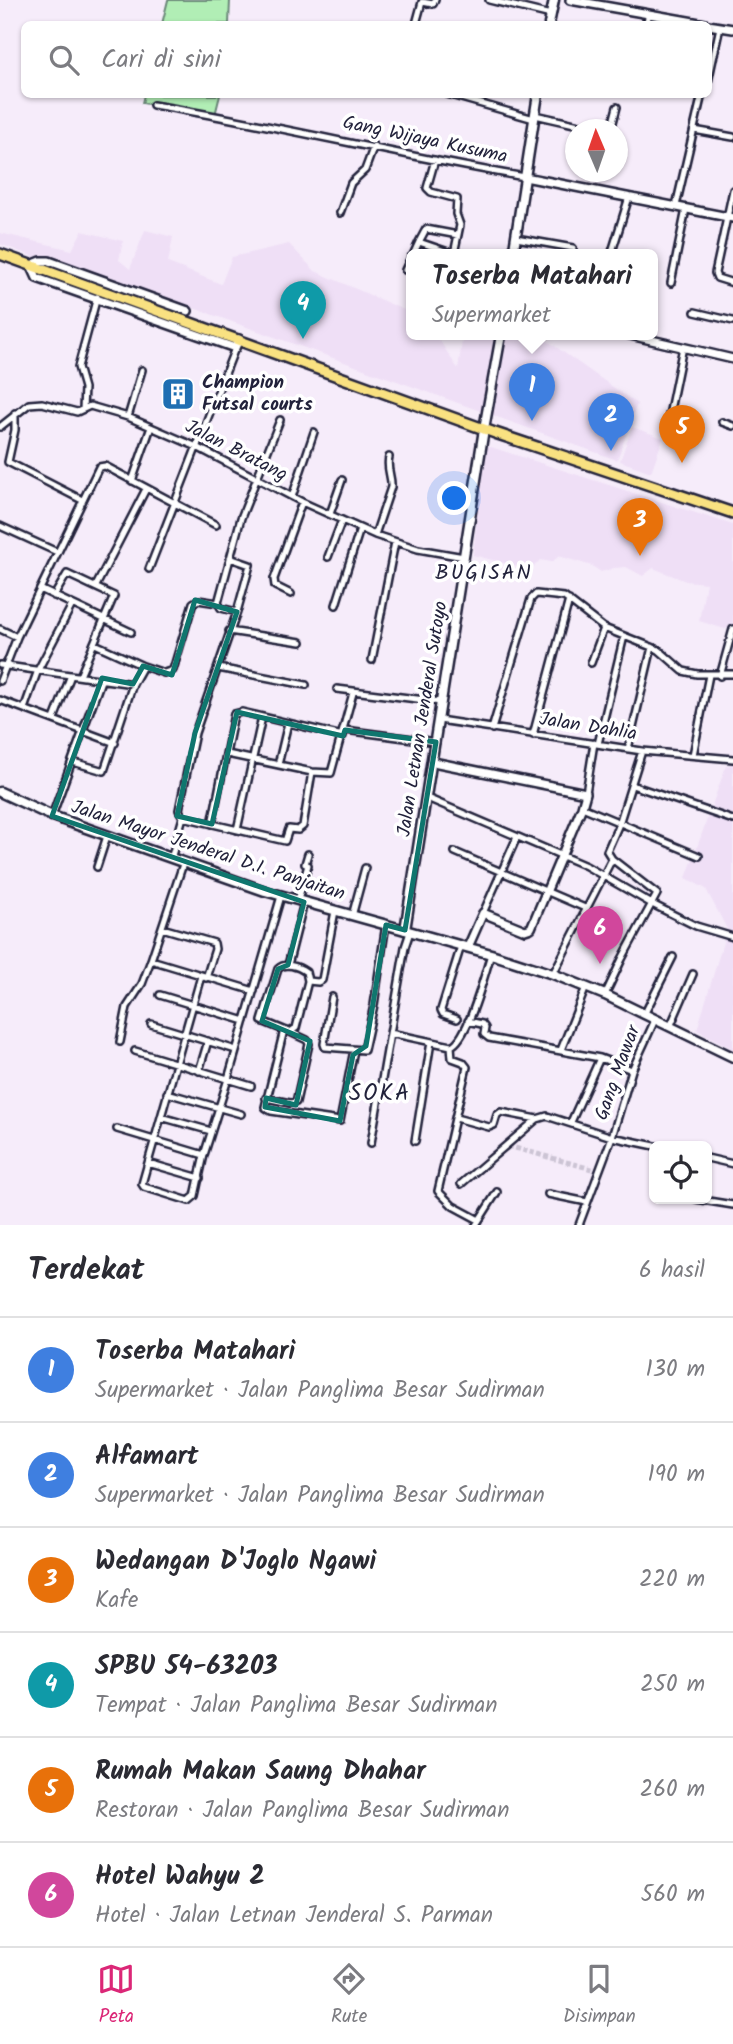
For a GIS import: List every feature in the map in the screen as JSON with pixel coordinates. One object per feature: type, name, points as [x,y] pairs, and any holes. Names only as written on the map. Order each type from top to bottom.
[{"type":"main road","points":[[550,20],[554,0]]},
{"type":"main road","points":[[514,249],[537,98]]},
{"type":"main road","points":[[0,254],[81,283],[98,294],[198,330],[237,343],[278,348],[337,380],[386,388],[484,429],[733,513]]},
{"type":"main road","name":"Jalan Letnan Jenderal Sutoyo","points":[[408,931],[464,557],[500,340]]},
{"type":"main road","name":"Jalan Mayor Jenderal D.I. Panjaitan","points":[[0,792],[52,816],[183,864],[281,896],[464,946],[554,974],[605,995],[733,1057]]},
{"type":"street","points":[[417,21],[422,2],[433,4],[435,0]]},
{"type":"street","points":[[489,0],[550,20]]},
{"type":"street","points":[[570,0],[621,4],[649,14],[686,21]]},
{"type":"street","points":[[647,21],[649,14]]},
{"type":"street","points":[[712,26],[732,29],[733,20]]},
{"type":"street","points":[[712,67],[720,27]]},
{"type":"street","points":[[462,98],[565,123]]},
{"type":"street","points":[[676,206],[701,98]]},
{"type":"street","name":"Gang Wijaya Kusuma","points":[[153,105],[525,177]]},
{"type":"street","points":[[614,119],[617,107]]},
{"type":"street","points":[[694,130],[733,136]]},
{"type":"street","points":[[340,213],[351,183],[365,170],[374,146]]},
{"type":"street","points":[[435,160],[427,188],[431,192],[457,199],[456,214],[460,223],[456,249]]},
{"type":"street","points":[[525,177],[730,217]]},
{"type":"street","points":[[733,190],[730,217],[715,273],[717,278],[733,283]]},
{"type":"street","points":[[613,249],[629,197]]},
{"type":"street","points":[[671,283],[686,209]]},
{"type":"street","points":[[416,249],[426,229],[458,235]]},
{"type":"street","points":[[516,238],[573,247]]},
{"type":"street","points":[[419,242],[440,249]]},
{"type":"street","points":[[81,283],[188,311]]},
{"type":"street","points":[[83,409],[84,384],[78,367],[98,294]]},
{"type":"street","points":[[695,312],[733,321]]},
{"type":"street","points":[[652,340],[733,359]]},
{"type":"street","points":[[149,569],[237,343]]},
{"type":"street","points":[[667,425],[683,347]]},
{"type":"street","points":[[128,417],[142,370]]},
{"type":"street","name":"Jalan Bratang","points":[[0,427],[24,405],[42,403],[78,412],[88,406],[128,417],[197,447],[302,502],[374,535],[464,557]]},
{"type":"street","points":[[15,413],[15,430],[8,462],[82,500]]},
{"type":"street","points":[[237,612],[221,608],[218,603],[241,518],[280,420]]},
{"type":"street","points":[[722,422],[733,426]]},
{"type":"street","points":[[132,481],[151,427]]},
{"type":"street","points":[[292,497],[314,432]]},
{"type":"street","points":[[374,535],[391,487],[387,469],[389,457]]},
{"type":"street","points":[[0,681],[3,665],[82,500],[102,465],[216,526]]},
{"type":"street","points":[[330,514],[342,480]]},
{"type":"street","points":[[96,586],[146,489]]},
{"type":"street","points":[[291,594],[275,586],[274,579],[302,502]]},
{"type":"street","points":[[328,557],[342,520]]},
{"type":"street","points":[[0,526],[57,552]]},
{"type":"street","points":[[336,605],[360,529]]},
{"type":"street","points":[[372,660],[395,542]]},
{"type":"street","points":[[230,558],[250,565],[237,612],[195,733],[178,810],[183,817],[283,841],[286,840],[289,829],[301,829],[313,772]]},
{"type":"street","points":[[54,596],[66,574],[114,596],[80,676]]},
{"type":"street","points":[[40,589],[131,632]]},
{"type":"street","points":[[492,729],[531,598],[536,594],[559,596],[569,600],[604,628],[659,650],[683,671],[720,676],[733,674]]},
{"type":"street","points":[[95,644],[164,673],[173,670],[194,603],[198,600],[218,603]]},
{"type":"street","points":[[533,734],[569,600]]},
{"type":"street","points":[[24,709],[38,670],[72,605]]},
{"type":"street","points":[[591,663],[604,628]]},
{"type":"street","points":[[0,629],[17,637]]},
{"type":"street","points":[[720,676],[733,629]]},
{"type":"street","points":[[229,631],[301,642]]},
{"type":"street","points":[[483,913],[528,930],[533,926],[582,807],[624,636]]},
{"type":"street","points":[[628,749],[652,647]]},
{"type":"street","points":[[3,665],[133,684]]},
{"type":"street","points":[[73,762],[104,771],[133,684],[143,666]]},
{"type":"street","points":[[218,668],[306,685]]},
{"type":"street","points":[[54,719],[71,675]]},
{"type":"street","points":[[693,755],[709,675]]},
{"type":"street","points":[[52,816],[102,678]]},
{"type":"street","points":[[337,689],[442,702]]},
{"type":"street","points":[[227,754],[328,774],[334,771],[353,693]]},
{"type":"street","points":[[0,700],[115,743]]},
{"type":"street","points":[[212,824],[234,714],[242,712],[344,733],[436,742]]},
{"type":"street","points":[[237,830],[262,717]]},
{"type":"street","name":"Jalan Dahlia","points":[[439,720],[642,751],[733,759]]},
{"type":"street","points":[[278,765],[288,723]]},
{"type":"street","points":[[605,995],[657,892],[612,859],[607,851],[619,824],[642,751]]},
{"type":"street","points":[[433,761],[586,793]]},
{"type":"street","points":[[632,785],[733,820]]},
{"type":"street","points":[[427,798],[603,875],[696,926],[733,937]]},
{"type":"street","points":[[582,807],[699,856]]},
{"type":"street","points":[[171,859],[183,817]]},
{"type":"street","points":[[97,867],[107,836]]},
{"type":"street","points":[[457,1019],[443,1014],[441,1010],[464,946],[483,913],[517,837]]},
{"type":"street","points":[[455,852],[585,908]]},
{"type":"street","points":[[288,965],[308,865],[305,864],[308,853]]},
{"type":"street","points":[[554,974],[612,859]]},
{"type":"street","points":[[120,1042],[127,1007],[142,984],[183,864]]},
{"type":"street","points":[[352,916],[365,868]]},
{"type":"street","points":[[162,928],[214,943],[215,949],[192,1005],[142,1186],[186,1200],[194,1199],[204,1155],[281,896]]},
{"type":"street","points":[[308,981],[321,980],[335,911]]},
{"type":"street","points":[[332,997],[324,1044],[328,1048],[362,1051],[366,1046],[386,925]]},
{"type":"street","points":[[371,1143],[408,931]]},
{"type":"street","points":[[390,1032],[451,1046],[462,1038],[491,954]]},
{"type":"street","points":[[644,1015],[673,957]]},
{"type":"street","points":[[151,960],[254,991]]},
{"type":"street","points":[[266,1098],[296,1102],[309,1044],[307,1040],[262,1021],[278,969],[282,965],[306,972],[308,981],[296,1028],[287,1031]]},
{"type":"street","points":[[670,1027],[694,974]]},
{"type":"street","points":[[561,1050],[586,987]]},
{"type":"street","points":[[160,995],[245,1021]]},
{"type":"street","name":"Gang Mawar","points":[[579,1225],[612,1137],[632,1070],[655,1020]]},
{"type":"street","points":[[468,1021],[482,1024],[485,1028],[484,1034],[489,1038],[600,1058],[632,1070]]},
{"type":"street","points":[[151,1024],[236,1050]]},
{"type":"street","points":[[287,1031],[266,1098],[265,1107],[271,1111],[341,1121],[354,1050]]},
{"type":"street","points":[[200,1071],[208,1041]]},
{"type":"street","points":[[415,1140],[431,1042]]},
{"type":"street","points":[[451,1046],[452,1058],[463,1062],[467,1067],[438,1191],[453,1206],[477,1222],[497,1192]]},
{"type":"street","points":[[135,1051],[251,1086]]},
{"type":"street","points":[[570,1122],[600,1058]]},
{"type":"street","points":[[167,1093],[241,1114]]},
{"type":"street","points":[[456,1118],[489,1127],[494,1125],[501,1112],[537,1119]]},
{"type":"street","points":[[461,1184],[537,1119],[547,1116],[612,1137],[649,1145]]},
{"type":"street","points":[[161,1117],[211,1131]]},
{"type":"street","points":[[117,1129],[204,1155]]},
{"type":"street","points":[[712,1159],[733,1164]]},
{"type":"street","points":[[148,1163],[200,1178]]},
{"type":"street","points":[[548,1194],[587,1202]]},
{"type":"street","points":[[712,1202],[733,1205]]},
{"type":"highlighted area","points":[[195,600],[237,612],[195,733],[177,816],[212,824],[237,712],[343,736],[345,730],[436,742],[405,930],[386,925],[366,1046],[353,1055],[340,1121],[265,1107],[266,1098],[296,1105],[310,1041],[262,1021],[278,969],[288,965],[304,902],[52,816],[102,678],[133,684],[143,666],[172,675]]},
{"type":"shaded area","points":[[145,230],[173,237],[168,263],[221,284],[232,257],[289,244],[315,271],[406,311],[406,340],[439,340],[458,369],[462,340],[546,340],[637,404],[617,460],[71,264],[44,255],[34,257],[0,244],[0,233],[72,250],[82,231],[123,241],[119,260],[130,269]]},
{"type":"shaded area","points":[[632,427],[663,438],[651,472],[620,461]]},
{"type":"shaded area","points":[[491,447],[733,525],[733,626],[725,629],[699,621],[706,583],[686,581],[653,568],[643,576],[626,567],[601,572],[592,566],[559,556],[552,562],[540,560],[530,570],[473,555],[484,448]]},
{"type":"shaded area","points":[[733,764],[733,1049],[697,1030],[727,929],[706,889],[686,878],[726,766]]},
{"type":"green space","points":[[168,0],[230,0],[229,21],[163,21]]},
{"type":"green space","points":[[143,98],[219,98],[215,115],[142,103]]},
{"type":"tunnel","points":[[508,1146],[599,1171]]},
{"type":"place","name":"SPBU 54-63203","points":[[303,339]]},
{"type":"place","name":"Champion Futsal courts","points":[[178,394]]},
{"type":"place","name":"Toserba Matahari","points":[[532,421]]},
{"type":"place","name":"Alfamart","points":[[611,451]]},
{"type":"place","name":"Rumah Makan Saung Dhahar","points":[[682,463]]},
{"type":"place","name":"Wedangan D'Joglo Ngawi","points":[[640,556]]},
{"type":"place","name":"Hotel Wahyu 2","points":[[600,964]]},
{"type":"district","name":"BUGISAN","points":[[484,573]]},
{"type":"district","name":"SOKA","points":[[380,1094]]}]
